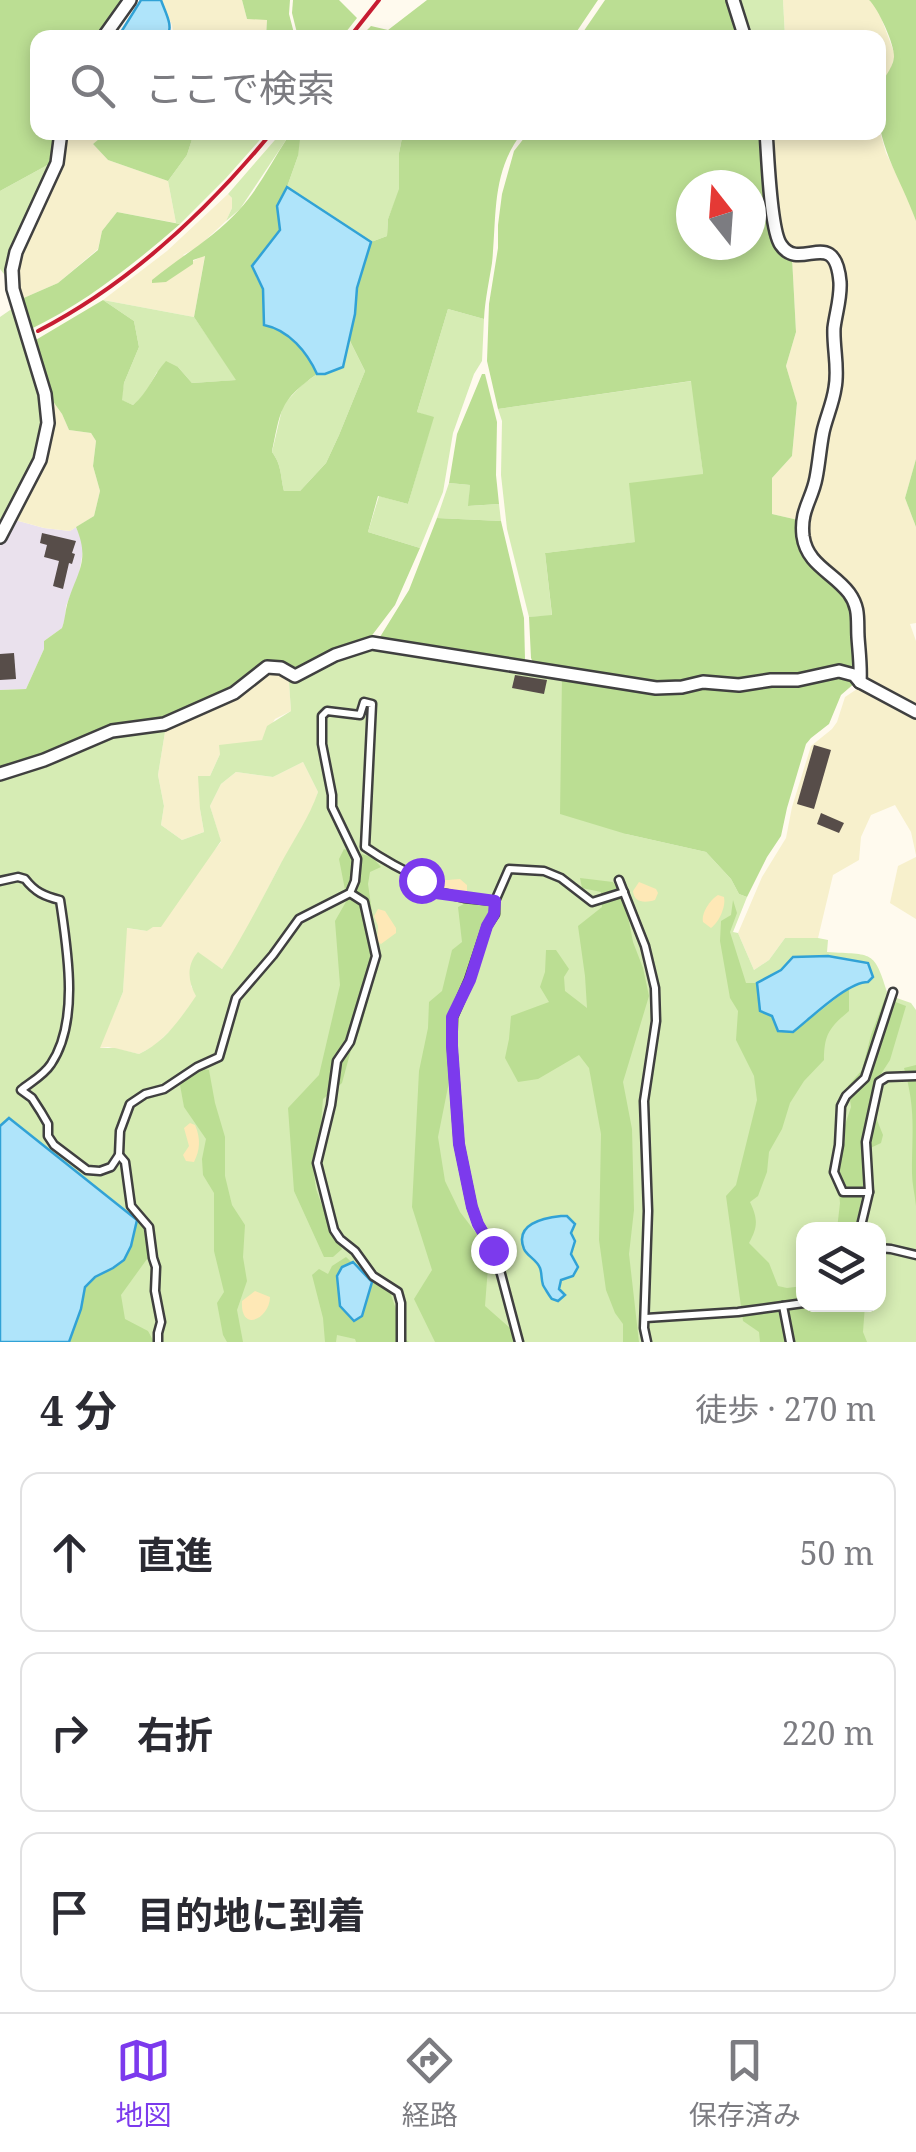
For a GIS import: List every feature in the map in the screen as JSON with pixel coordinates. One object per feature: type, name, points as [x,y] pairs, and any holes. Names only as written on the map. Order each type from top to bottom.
[{"type":"street","points":[[109,30],[130,0]]},
{"type":"street","points":[[732,0],[743,30]]},
{"type":"street","points":[[0,538],[40,460],[48,423],[45,394],[13,288],[12,270],[16,252],[57,163],[60,140]]},
{"type":"street","points":[[767,140],[778,241],[793,254],[832,255],[839,278],[834,327],[836,389],[822,436],[813,489],[804,511],[803,534],[807,554],[849,594],[857,608],[860,682]]},
{"type":"street","points":[[0,774],[112,731],[164,724],[234,693],[267,668],[281,668],[294,676],[335,655],[372,643],[656,688],[703,682],[739,685],[798,680],[839,671],[854,675],[916,712]]},
{"type":"lane","points":[[0,880],[24,878],[41,895],[60,900],[70,974],[64,1036],[51,1064],[21,1090],[41,1112],[54,1145],[86,1170],[100,1171],[119,1156],[120,1131],[130,1104],[220,1056],[236,998],[299,919],[350,893],[358,858],[332,807],[322,744],[322,716],[327,712],[360,714],[364,702],[372,704],[365,847],[390,865],[428,882],[430,890],[495,901]]},
{"type":"lane","points":[[518,1342],[493,1250],[472,1207],[459,1144],[452,1017],[470,980],[509,869],[544,872],[561,878],[592,902],[624,892]]},
{"type":"lane","points":[[619,880],[645,946],[655,988],[656,1020],[644,1101],[647,1342]]},
{"type":"lane","points":[[350,893],[364,902],[376,956],[350,1042],[337,1060],[317,1164],[334,1230],[373,1276],[398,1292],[400,1342]]},
{"type":"lane","points":[[868,1192],[843,1192],[834,1172],[842,1106],[846,1096],[865,1078],[894,992]]},
{"type":"lane","points":[[862,1222],[868,1192],[866,1142],[880,1082],[888,1077],[916,1076]]},
{"type":"lane","points":[[119,1156],[125,1162],[131,1206],[149,1226],[162,1322],[158,1342]]},
{"type":"lane","points":[[886,1248],[916,1256]]},
{"type":"lane","points":[[646,1318],[796,1304]]},
{"type":"lane","points":[[783,1306],[790,1342]]},
{"type":"shaded area","points":[[161,0],[242,0],[247,19],[267,19],[266,30],[173,30]]},
{"type":"shaded area","points":[[783,0],[869,0],[877,7],[886,30],[785,30]]},
{"type":"shaded area","points":[[886,31],[895,55],[886,76]]},
{"type":"shaded area","points":[[65,140],[98,140],[93,144],[108,160],[168,181],[176,223],[117,212],[102,231],[98,249],[58,283],[19,300],[17,271],[21,254],[61,165]]},
{"type":"shaded area","points":[[770,140],[882,140],[916,221],[916,459],[905,498],[916,527],[916,623],[910,624],[916,641],[916,708],[863,677],[806,534],[838,343],[839,260],[793,250],[782,240]]},
{"type":"shaded area","points":[[228,194],[232,208],[226,221],[198,247],[183,255],[193,261],[205,255],[194,317],[103,300],[167,251]]},
{"type":"shaded area","points":[[792,257],[829,257],[836,279],[834,370],[813,476],[798,520],[772,514],[772,478],[792,456],[797,404],[786,366],[796,332]]},
{"type":"shaded area","points":[[52,400],[69,430],[91,433],[96,441],[93,466],[100,491],[94,516],[70,531],[15,520],[44,462],[53,423]]},
{"type":"shaded area","points":[[15,520],[70,531],[76,527],[84,545],[62,628],[44,641],[26,689],[0,690],[0,546]]},
{"type":"shaded area","points":[[276,670],[287,676],[291,711],[275,719],[262,740],[220,754],[200,809],[204,832],[182,840],[161,825],[164,806],[158,775],[166,726]]},
{"type":"shaded area","points":[[860,687],[916,716],[916,855],[911,832],[895,805],[871,815],[861,837],[859,860],[833,875],[818,938],[785,938],[769,960],[754,970],[738,933],[762,877],[786,838],[811,746],[832,729],[845,697]]},
{"type":"shaded area","points":[[303,762],[318,792],[310,816],[222,969],[198,953],[191,986],[197,996],[154,1046],[139,1054],[99,1048],[123,992],[126,928],[147,931],[221,842],[210,806],[221,784],[236,772],[273,777]]},
{"type":"shaded area","points":[[916,857],[916,919],[890,903],[898,866]]},
{"type":"green space","points":[[0,0],[126,0],[103,30],[30,30],[30,140],[55,140],[53,162],[0,191]]},
{"type":"green space","points":[[242,0],[290,0],[293,30],[266,30],[267,20],[247,19]]},
{"type":"green space","points":[[293,0],[339,0],[357,18],[348,30],[296,30]]},
{"type":"green space","points":[[427,0],[598,0],[578,30],[388,30]]},
{"type":"green space","points":[[605,0],[729,0],[739,30],[584,30]]},
{"type":"green space","points":[[736,0],[783,0],[785,30],[747,30]]},
{"type":"green space","points":[[869,0],[916,0],[916,221],[883,140],[886,75],[894,51]]},
{"type":"green space","points":[[97,140],[192,140],[187,155],[168,181],[108,160],[93,144]]},
{"type":"green space","points":[[192,140],[260,140],[180,224],[176,223],[168,181],[187,155]]},
{"type":"green space","points":[[275,140],[286,140],[240,209],[226,221],[232,208],[228,194]]},
{"type":"green space","points":[[286,140],[300,140],[298,156],[277,206],[281,230],[256,260],[256,277],[263,289],[264,325],[296,343],[317,374],[288,399],[272,452],[284,491],[300,491],[326,463],[365,371],[349,339],[357,288],[371,242],[387,236],[388,219],[399,189],[402,140],[517,140],[500,179],[484,319],[448,309],[417,412],[434,417],[408,504],[378,496],[368,532],[420,548],[395,605],[370,638],[299,669],[271,661],[232,691],[166,720],[0,771],[0,690],[26,689],[44,641],[62,628],[82,559],[76,527],[94,516],[100,491],[93,466],[96,441],[91,433],[69,430],[52,400],[34,341],[103,300],[134,321],[139,347],[124,383],[122,400],[133,405],[166,361],[178,367],[192,383],[236,380],[194,317],[205,256],[193,260],[193,264],[166,282],[152,280],[229,220],[252,194]]},
{"type":"green space","points":[[290,140],[402,140],[400,189],[388,219],[387,236],[371,242],[287,187],[298,156]]},
{"type":"green space","points":[[523,140],[763,140],[766,170],[676,170],[676,260],[766,260],[766,170],[773,236],[792,257],[796,332],[786,366],[797,403],[792,456],[772,478],[772,514],[798,520],[799,546],[804,557],[846,595],[856,616],[856,672],[656,684],[534,665],[529,617],[552,615],[545,553],[635,542],[629,483],[703,474],[691,381],[498,409],[487,361],[498,225],[514,151]]},
{"type":"green space","points":[[53,162],[8,279],[0,269],[0,191]]},
{"type":"green space","points":[[117,212],[180,224],[108,282],[29,330],[19,300],[58,283],[98,250],[102,231]]},
{"type":"green space","points":[[103,300],[194,317],[237,380],[192,383],[178,367],[157,372],[143,397],[133,405],[121,400],[139,347],[134,321]]},
{"type":"green space","points":[[13,308],[37,382],[41,439],[33,467],[0,527],[0,317]]},
{"type":"green space","points":[[448,309],[484,319],[482,361],[453,433],[443,492],[420,548],[368,532],[379,496],[408,504],[433,418],[417,412]]},
{"type":"green space","points":[[349,339],[365,371],[339,435],[326,463],[300,491],[284,491],[272,452],[283,405],[317,374],[343,367]]},
{"type":"green space","points":[[482,374],[497,422],[499,504],[468,506],[470,485],[449,483],[457,434]]},
{"type":"green space","points":[[692,381],[703,474],[636,542],[545,553],[552,616],[529,617],[507,529],[501,475],[502,421],[498,409]]},
{"type":"green space","points":[[916,459],[916,527],[905,498]]},
{"type":"green space","points":[[449,483],[470,485],[469,506],[499,504],[501,521],[437,518]]},
{"type":"green space","points":[[437,518],[501,521],[524,618],[525,659],[521,663],[381,642],[380,637],[409,590]]},
{"type":"green space","points":[[376,647],[562,676],[626,834],[706,852],[739,894],[747,897],[733,932],[738,933],[754,970],[769,960],[785,938],[828,940],[827,952],[863,955],[875,962],[888,995],[911,1003],[916,1010],[916,1342],[0,1342],[0,780],[112,736],[166,726],[158,775],[164,806],[161,825],[182,840],[204,832],[198,776],[210,776],[220,754],[219,745],[262,740],[267,726],[291,711],[287,676]],"holes":[[[303,762],[318,792],[222,969],[198,952],[190,974],[196,996],[178,1021],[139,1054],[100,1048],[123,992],[127,928],[147,931],[161,927],[221,841],[210,806],[221,784],[236,772],[273,777]]]},
{"type":"green space","points":[[839,674],[856,682],[841,695],[829,724],[806,744],[781,836],[747,897],[739,894],[706,852],[560,814],[562,676],[656,691]]},
{"type":"green space","points":[[344,849],[372,857],[381,867],[370,872],[368,884],[379,961],[342,1083],[323,1099],[320,1135],[312,1160],[316,1189],[342,1249],[333,1257],[324,1257],[294,1191],[288,1108],[319,1075],[340,985],[335,921],[347,900],[339,859]]},
{"type":"green space","points":[[580,878],[613,882],[625,901],[649,996],[623,1082],[632,1129],[634,1210],[629,1254],[639,1342],[623,1342],[623,1324],[606,1290],[599,1240],[601,1134],[589,1068],[579,1055],[538,1079],[518,1082],[505,1058],[511,1016],[549,1002],[540,987],[546,950],[556,950],[569,969],[564,977],[565,991],[587,1008],[578,926],[602,907],[601,892],[582,888]]},
{"type":"green space","points":[[733,900],[737,913],[730,932],[746,983],[757,983],[760,1011],[814,1016],[849,988],[849,1011],[829,1032],[824,1060],[790,1103],[769,1152],[758,1196],[750,1202],[756,1223],[749,1243],[769,1263],[778,1286],[796,1287],[796,1312],[864,1312],[863,1332],[867,1342],[760,1342],[759,1332],[743,1321],[726,1196],[736,1185],[757,1100],[754,1076],[736,1040],[738,1011],[730,998],[720,941],[721,921],[731,915]]},
{"type":"green space","points":[[468,902],[490,904],[491,913],[474,950],[470,991],[456,999],[446,1018],[449,1082],[438,1137],[445,1181],[460,1212],[480,1238],[488,1267],[485,1306],[511,1329],[513,1342],[435,1342],[414,1299],[432,1270],[412,1207],[419,1071],[429,1002],[442,991],[452,950],[462,942],[458,907]]},
{"type":"green space","points":[[885,998],[906,1006],[890,1060],[874,1093],[883,1135],[881,1143],[862,1152],[863,1191],[856,1222],[838,1222],[837,1172],[851,1107],[848,1086],[862,1070]]},
{"type":"green space","points":[[916,1065],[916,1206],[912,1108],[904,1068]]},
{"type":"green space","points":[[196,1068],[209,1070],[225,1137],[225,1176],[232,1205],[245,1225],[243,1257],[247,1281],[237,1310],[243,1342],[227,1342],[217,1303],[224,1292],[214,1251],[214,1193],[203,1175],[206,1139],[184,1107],[180,1085]]},
{"type":"green space","points":[[137,1220],[154,1226],[157,1252],[147,1259],[121,1295],[125,1319],[148,1331],[154,1342],[69,1342],[85,1287],[113,1268],[131,1246]]},
{"type":"green space","points":[[346,1257],[372,1282],[390,1292],[398,1315],[398,1334],[409,1342],[356,1342],[337,1335],[336,1342],[325,1342],[312,1275],[319,1269],[328,1274],[332,1266]]},
{"type":"sand","points":[[422,868],[438,879],[460,879],[467,885],[467,893],[464,896],[428,887],[417,878]]},
{"type":"sand","points":[[639,882],[656,889],[655,900],[644,902],[635,898],[633,891]]},
{"type":"sand","points":[[718,895],[724,897],[724,905],[711,928],[703,922],[703,915]]},
{"type":"sand","points":[[378,909],[385,911],[396,928],[396,933],[381,944],[377,941],[374,916]]},
{"type":"sand","points":[[190,1123],[195,1125],[199,1140],[194,1162],[186,1161],[183,1155],[189,1146],[184,1128]]},
{"type":"sand","points":[[255,1291],[270,1297],[269,1305],[261,1316],[250,1320],[242,1301]]},
{"type":"water","points":[[141,0],[161,0],[169,30],[122,30]]},
{"type":"water","points":[[287,187],[371,242],[357,288],[343,367],[325,374],[317,374],[289,337],[264,325],[263,289],[252,266],[280,230],[277,206]]},
{"type":"water","points":[[828,956],[868,963],[873,977],[840,994],[793,1032],[778,1031],[772,1016],[760,1011],[757,983],[781,970],[793,957]]},
{"type":"water","points":[[9,1118],[137,1220],[124,1260],[85,1287],[69,1342],[0,1342],[0,1126]]},
{"type":"water","points":[[567,1216],[575,1224],[571,1254],[578,1267],[573,1276],[561,1280],[559,1289],[565,1295],[558,1301],[552,1299],[542,1283],[540,1268],[525,1251],[522,1240],[532,1224]]},
{"type":"water","points":[[353,1262],[372,1282],[362,1316],[354,1321],[340,1306],[337,1276],[342,1267]]},
{"type":"building","points":[[42,533],[76,541],[63,589],[53,586],[59,561],[44,557],[47,545],[40,543]]},
{"type":"building","points":[[14,653],[16,679],[0,680],[0,654]]},
{"type":"building","points":[[515,675],[547,680],[544,694],[512,688]]},
{"type":"building","points":[[814,745],[831,750],[814,809],[797,804]]},
{"type":"building","points":[[821,813],[844,823],[839,833],[817,824]]},
{"type":"railway","points":[[355,30],[379,0]]},
{"type":"railway","points":[[38,331],[104,291],[165,243],[221,190],[265,140]]},
{"type":"route","points":[[421,880],[428,882],[430,890],[436,893],[495,901],[470,980],[452,1017],[459,1144],[472,1207],[493,1250]]}]
